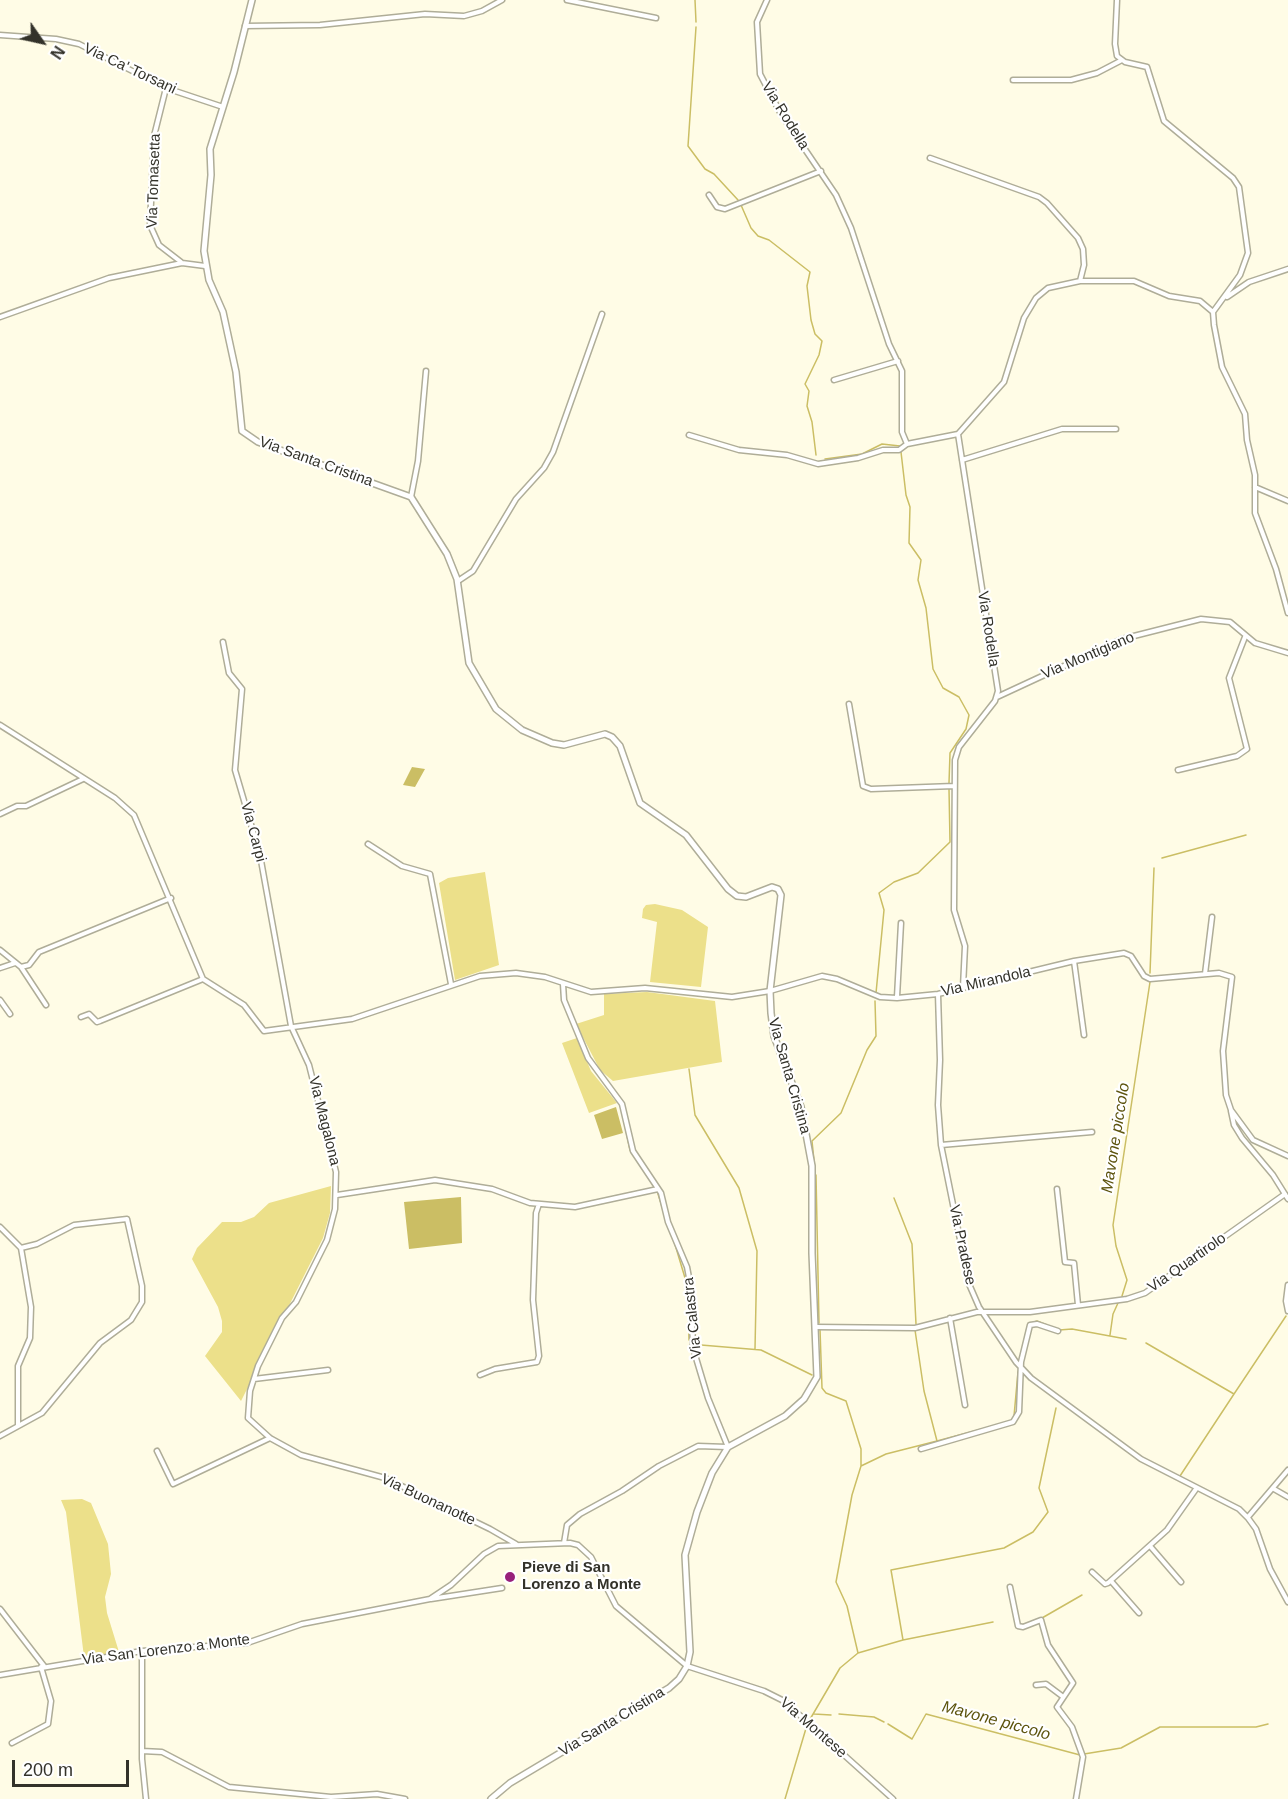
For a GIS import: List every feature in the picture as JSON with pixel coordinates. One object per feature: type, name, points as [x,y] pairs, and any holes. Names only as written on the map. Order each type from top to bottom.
[{"type":"street","name":"Via Santa Cristina","points":[[252,0],[210,149],[211,175],[204,251],[205,266],[223,312],[236,372],[242,431],[258,442],[411,497],[447,554],[458,581],[469,663],[486,695],[507,721],[552,744],[564,745],[605,734],[612,737],[620,746],[640,803],[686,835],[728,889],[737,896],[746,897],[772,887],[778,889],[782,904],[770,991],[774,1036],[801,1107],[812,1166],[817,1377],[804,1399],[786,1416],[728,1447]]},
{"type":"street","points":[[245,26],[320,25],[425,14],[464,16],[482,11],[502,0]]},
{"type":"street","points":[[567,0],[656,18]]},
{"type":"street","name":"Via Rodella","points":[[767,0],[757,22],[760,74],[781,114],[821,171],[851,228],[889,344],[898,361],[903,378],[902,432],[907,444]]},
{"type":"street","points":[[1117,0],[1115,44],[1117,56],[1122,60],[1147,67],[1164,121],[1237,182],[1248,253],[1235,282],[1213,312]]},
{"type":"street","name":"Via Ca' Torsani","points":[[0,35],[56,39],[79,44],[166,88],[223,107]]},
{"type":"street","points":[[1013,80],[1071,80],[1097,73],[1122,60]]},
{"type":"street","name":"Via Tomasetta","points":[[166,88],[154,136],[150,225],[159,245],[182,263]]},
{"type":"street","points":[[930,158],[1039,197],[1047,203],[1078,238],[1083,249],[1084,265],[1080,280]]},
{"type":"street","points":[[709,195],[717,207],[725,209],[821,171]]},
{"type":"street","points":[[0,317],[109,278],[182,263],[205,266]]},
{"type":"street","points":[[1220,302],[1240,287],[1262,276],[1288,269]]},
{"type":"street","points":[[689,435],[739,450],[787,455],[818,464],[858,458],[883,450],[899,450],[907,444],[958,434],[1004,382],[1020,325],[1036,298],[1053,286],[1080,280],[1134,281],[1169,296],[1200,301],[1213,312],[1222,367],[1245,414],[1255,487],[1255,513],[1276,569],[1288,613]]},
{"type":"street","points":[[1235,282],[1240,287]]},
{"type":"street","points":[[458,581],[473,572],[516,499],[544,468],[553,453],[602,315]]},
{"type":"street","points":[[834,380],[898,361]]},
{"type":"street","points":[[411,497],[418,461],[426,371]]},
{"type":"street","points":[[962,460],[1062,429],[1116,429]]},
{"type":"street","name":"Via Rodella","points":[[958,434],[997,697]]},
{"type":"street","points":[[1255,487],[1288,501]]},
{"type":"street","name":"Via Montigiano","points":[[997,697],[1065,663],[1134,634],[1157,632],[1214,618],[1230,621],[1255,643],[1288,653]]},
{"type":"street","points":[[1178,770],[1237,756],[1247,749],[1229,678],[1245,636]]},
{"type":"street","name":"Via Carpi","points":[[223,642],[229,673],[242,689],[235,770],[261,855],[291,1026]]},
{"type":"street","points":[[963,987],[965,946],[954,910],[956,753],[997,697]]},
{"type":"street","points":[[849,704],[863,786],[871,789],[954,786]]},
{"type":"street","points":[[0,725],[115,798],[134,815],[171,898],[191,955],[203,979],[244,1005],[264,1031],[352,1019],[451,984],[480,976],[516,973],[545,977],[591,992],[645,988],[732,997],[770,991]]},
{"type":"street","points":[[0,814],[16,806],[26,806],[84,779]]},
{"type":"street","points":[[368,844],[402,866],[430,874],[451,984]]},
{"type":"street","points":[[21,967],[29,965],[39,952],[171,898]]},
{"type":"street","points":[[1205,974],[1212,917]]},
{"type":"street","points":[[897,998],[901,923]]},
{"type":"street","points":[[0,950],[21,967],[46,1005]]},
{"type":"street","name":"Via Mirandola","points":[[770,991],[822,976],[837,978],[880,997],[897,998],[938,994],[1074,962],[1124,953],[1131,956],[1144,976],[1150,979],[1227,974],[1232,980],[1223,1051],[1226,1095],[1231,1110],[1253,1140],[1288,1156]]},
{"type":"street","points":[[1074,962],[1084,1035]]},
{"type":"street","points":[[0,968],[16,963]]},
{"type":"street","points":[[81,1017],[89,1014],[96,1022],[100,1021],[203,979]]},
{"type":"street","name":"Via Calastra","points":[[563,984],[564,1000],[588,1058],[622,1104],[633,1151],[658,1189],[687,1267],[691,1288],[693,1348],[708,1398],[728,1447]]},
{"type":"street","name":"Via Pradese","points":[[938,994],[940,1070],[938,1105],[941,1145],[969,1284],[982,1313],[1021,1368],[1141,1459],[1239,1509],[1256,1529],[1270,1569],[1288,1602]]},
{"type":"street","points":[[0,1000],[10,1014]]},
{"type":"street","name":"Via Magalona","points":[[248,1418],[254,1379],[282,1318],[296,1302],[327,1240],[337,1195],[334,1157],[326,1124],[309,1065],[291,1026]]},
{"type":"street","points":[[1231,1110],[1234,1125],[1242,1138],[1288,1199]]},
{"type":"street","points":[[941,1145],[1092,1132]]},
{"type":"street","points":[[337,1195],[435,1180],[492,1189],[539,1204],[575,1207],[658,1189]]},
{"type":"street","points":[[1058,1189],[1065,1262],[1074,1263],[1078,1305]]},
{"type":"street","name":"Via Quartirolo","points":[[815,1326],[915,1328],[950,1318],[982,1313],[1030,1312],[1127,1299],[1145,1293],[1286,1194]]},
{"type":"street","points":[[480,1375],[495,1369],[537,1362],[539,1356],[533,1300],[536,1213],[539,1204]]},
{"type":"street","points":[[0,1436],[42,1413],[100,1343],[130,1320],[142,1302],[142,1286],[127,1219],[74,1225],[37,1244],[21,1248]]},
{"type":"street","points":[[0,1227],[21,1248],[32,1324],[27,1348],[18,1366],[18,1425]]},
{"type":"street","points":[[1288,1285],[1286,1301],[1288,1311]]},
{"type":"street","points":[[950,1318],[965,1404]]},
{"type":"street","points":[[921,1449],[1013,1422],[1018,1412],[1024,1342],[1030,1325],[1036,1324],[1058,1331]]},
{"type":"street","points":[[254,1379],[327,1370]]},
{"type":"street","name":"Via Buonanotte","points":[[248,1418],[270,1438],[312,1460],[385,1478],[516,1544]]},
{"type":"street","points":[[157,1451],[173,1484],[270,1438]]},
{"type":"street","points":[[698,1446],[728,1447],[705,1489],[685,1556],[690,1643],[687,1666],[616,1606],[585,1550],[578,1545],[564,1543],[567,1525],[580,1514],[622,1491],[659,1466],[698,1446]]},
{"type":"street","points":[[1248,1518],[1288,1470]]},
{"type":"street","points":[[1092,1572],[1105,1584],[1111,1581],[1167,1530],[1196,1489]]},
{"type":"street","points":[[1274,1489],[1288,1497]]},
{"type":"street","name":"Via San Lorenzo a Monte","points":[[430,1599],[492,1548],[516,1544],[525,1546],[564,1543]]},
{"type":"street","points":[[1150,1546],[1181,1582]]},
{"type":"street","points":[[1111,1581],[1139,1612]]},
{"type":"street","points":[[1010,1587],[1018,1626],[1023,1627],[1041,1620],[1048,1645],[1073,1683],[1071,1689],[1062,1696],[1057,1707],[1072,1727],[1083,1757],[1076,1799]]},
{"type":"street","name":"Via San Lorenzo a Monte","points":[[0,1675],[142,1651],[247,1643],[302,1624],[430,1599],[451,1598],[502,1588]]},
{"type":"street","points":[[0,1609],[43,1667],[51,1701],[48,1724],[12,1743]]},
{"type":"street","points":[[142,1651],[142,1751],[146,1799]]},
{"type":"street","name":"Via Santa Cristina","points":[[491,1799],[510,1783],[669,1688],[679,1679],[687,1666]]},
{"type":"street","name":"Via Montese","points":[[687,1666],[775,1695],[812,1725],[893,1799]]},
{"type":"street","points":[[1036,1685],[1046,1684],[1062,1696]]},
{"type":"street","points":[[142,1751],[162,1752],[229,1787],[331,1797],[377,1794],[405,1799]]},
{"type":"shaded area","points":[[412,767],[425,769],[415,787],[403,785]]},
{"type":"shaded area","points":[[485,872],[499,965],[455,980],[439,883],[448,878]]},
{"type":"shaded area","points":[[655,904],[682,910],[708,927],[701,987],[650,982],[657,922],[642,918],[646,905]]},
{"type":"shaded area","points":[[647,992],[715,1001],[722,1062],[613,1081],[600,1070],[576,1024],[604,1015],[604,994]]},
{"type":"shaded area","points":[[577,1038],[591,1071],[617,1103],[589,1113],[562,1043]]},
{"type":"shaded area","points":[[616,1107],[623,1133],[602,1139],[594,1115]]},
{"type":"shaded area","points":[[331,1186],[330,1213],[323,1238],[241,1401],[205,1356],[222,1332],[222,1321],[218,1307],[192,1259],[197,1248],[222,1222],[241,1222],[254,1217],[269,1203]]},
{"type":"shaded area","points":[[461,1197],[462,1243],[409,1249],[404,1202]]},
{"type":"shaded area","points":[[82,1499],[91,1503],[108,1544],[111,1574],[105,1597],[107,1613],[119,1652],[84,1657],[66,1512],[61,1500]]},
{"type":"waterway","name":"Mavone piccolo","points":[[695,0],[696,22]]},
{"type":"waterway","name":"Mavone piccolo","points":[[696,27],[688,146],[705,169],[714,174],[738,200]]},
{"type":"waterway","name":"Mavone piccolo","points":[[741,205],[751,228],[758,236],[769,240],[810,272],[807,286],[811,320],[815,334],[822,341],[819,355],[805,384],[809,391],[807,406],[812,422],[816,455]]},
{"type":"waterway","name":"Mavone piccolo","points":[[825,459],[862,454],[882,444],[900,446]]},
{"type":"waterway","name":"Mavone piccolo","points":[[901,452],[906,495],[910,507],[909,543],[921,560],[918,580],[926,608],[933,669],[943,688],[959,697],[969,715],[966,729],[950,753],[949,783]]},
{"type":"waterway","name":"Mavone piccolo","points":[[876,993],[884,910],[879,893],[894,882],[918,873],[950,842],[949,789]]},
{"type":"waterway","name":"Mavone piccolo","points":[[1162,858],[1246,835]]},
{"type":"waterway","name":"Mavone piccolo","points":[[1150,973],[1154,868]]},
{"type":"waterway","name":"Mavone piccolo","points":[[1122,1296],[1127,1280],[1116,1246],[1113,1225],[1150,982]]},
{"type":"waterway","name":"Mavone piccolo","points":[[815,1170],[812,1141],[841,1113],[867,1050],[876,1036],[875,1001]]},
{"type":"waterway","points":[[689,1069],[695,1115],[739,1188],[757,1251],[755,1349]]},
{"type":"waterway","points":[[624,1121],[630,1150],[655,1187]]},
{"type":"waterway","name":"Mavone piccolo","points":[[816,1175],[819,1323]]},
{"type":"waterway","points":[[658,1194],[665,1216]]},
{"type":"waterway","name":"Mavone piccolo","points":[[894,1198],[912,1244],[916,1324]]},
{"type":"waterway","points":[[674,1241],[688,1288],[689,1340]]},
{"type":"waterway","name":"Mavone piccolo","points":[[1110,1335],[1113,1314],[1118,1303]]},
{"type":"waterway","name":"Mavone piccolo","points":[[1146,1343],[1234,1394],[1286,1316]]},
{"type":"waterway","name":"Mavone piccolo","points":[[1029,1324],[1037,1321],[1047,1325]]},
{"type":"waterway","name":"Mavone piccolo","points":[[1019,1362],[1027,1328]]},
{"type":"waterway","name":"Mavone piccolo","points":[[809,1721],[840,1668],[858,1653],[847,1606],[836,1582],[852,1495],[861,1466],[861,1449],[846,1401],[826,1393],[822,1388],[820,1329]]},
{"type":"waterway","name":"Mavone piccolo","points":[[1059,1330],[1072,1329],[1126,1339]]},
{"type":"waterway","name":"Mavone piccolo","points":[[861,1466],[886,1454],[937,1441],[924,1391],[915,1330]]},
{"type":"waterway","points":[[701,1345],[761,1350],[812,1375]]},
{"type":"waterway","name":"Mavone piccolo","points":[[1014,1416],[1018,1372]]},
{"type":"waterway","name":"Mavone piccolo","points":[[1180,1476],[1234,1394]]},
{"type":"waterway","name":"Mavone piccolo","points":[[858,1653],[903,1640],[891,1570],[1004,1548],[1033,1532],[1048,1512],[1039,1488],[1056,1408]]},
{"type":"waterway","name":"Mavone piccolo","points":[[937,1441],[993,1426]]},
{"type":"waterway","name":"Mavone piccolo","points":[[1042,1618],[1082,1595]]},
{"type":"waterway","name":"Mavone piccolo","points":[[903,1640],[993,1622]]},
{"type":"waterway","name":"Mavone piccolo","points":[[814,1714],[831,1715]]},
{"type":"waterway","name":"Mavone piccolo","points":[[839,1714],[874,1717],[884,1722]]},
{"type":"waterway","name":"Mavone piccolo","points":[[888,1724],[912,1739],[926,1714],[1080,1755]]},
{"type":"waterway","name":"Mavone piccolo","points":[[1084,1754],[1121,1748],[1160,1727],[1256,1727],[1268,1724]]},
{"type":"waterway","name":"Mavone piccolo","points":[[785,1799],[807,1725]]},
{"type":"place","name":"Pieve di San Lorenzo a Monte","points":[[510,1577]]}]
